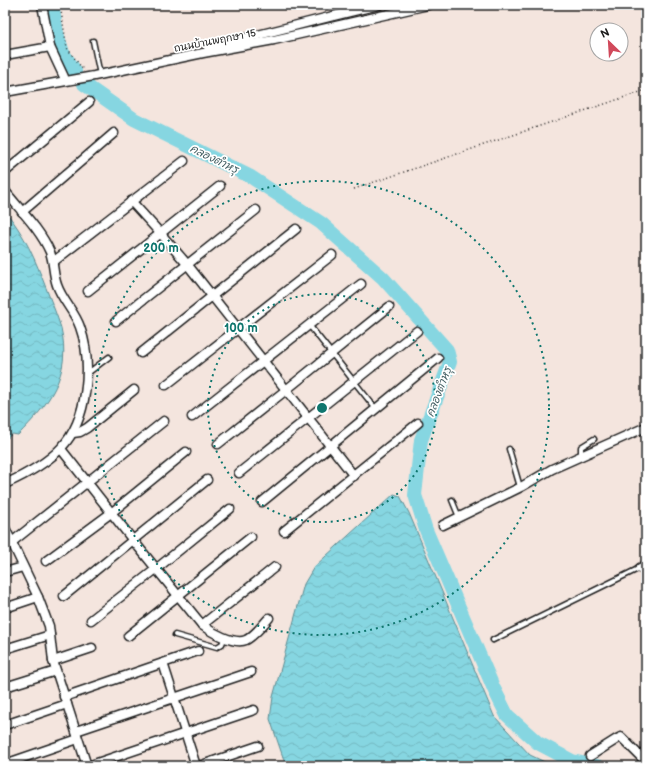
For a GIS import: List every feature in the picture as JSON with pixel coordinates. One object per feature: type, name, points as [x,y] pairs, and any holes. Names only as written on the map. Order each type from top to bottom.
[{"type":"street","points":[[42,5],[50,47],[64,77]]},
{"type":"street","name":"ถนนบ้านพฤกษา 15","points":[[5,92],[94,76],[203,53],[273,36],[329,16],[379,5]]},
{"type":"street","name":"ถนนบ้านพฤกษา 15","points":[[5,87],[85,73],[428,5]]},
{"type":"street","points":[[5,55],[50,47]]},
{"type":"street","points":[[5,172],[89,102]]},
{"type":"street","points":[[22,212],[114,132]]},
{"type":"street","points":[[53,262],[184,160]]},
{"type":"street","points":[[88,291],[220,186]]},
{"type":"street","points":[[5,191],[42,238],[50,252],[57,285],[80,326],[85,345],[88,374],[87,388],[80,415],[73,433],[61,449],[24,475],[5,484]]},
{"type":"street","points":[[131,202],[187,264],[354,476]]},
{"type":"street","points":[[116,321],[256,210]]},
{"type":"street","points":[[140,353],[296,229]]},
{"type":"street","points":[[166,385],[332,255]]},
{"type":"street","points":[[192,418],[360,284]]},
{"type":"street","points":[[218,444],[389,307]]},
{"type":"street","points":[[239,473],[417,332]]},
{"type":"street","points":[[262,502],[438,358]]},
{"type":"street","points":[[73,433],[80,432],[87,428],[134,390]]},
{"type":"street","points":[[12,542],[164,420]]},
{"type":"street","points":[[284,531],[418,423]]},
{"type":"street","points":[[443,525],[521,487],[552,469],[646,427]]},
{"type":"street","points":[[61,449],[202,625],[217,635],[244,640],[249,638],[269,618]]},
{"type":"street","points":[[46,561],[111,513],[186,452]]},
{"type":"street","points":[[64,596],[132,539],[207,480]]},
{"type":"street","points":[[91,620],[230,508]]},
{"type":"street","points":[[5,528],[38,597],[49,626],[53,661],[88,766],[254,710]]},
{"type":"street","points":[[128,636],[251,537]]},
{"type":"street","points":[[5,572],[23,567]]},
{"type":"street","points":[[202,625],[275,567]]},
{"type":"street","points":[[5,608],[38,597]]},
{"type":"street","points":[[5,649],[50,635]]},
{"type":"street","points":[[53,661],[92,648]]},
{"type":"street","points":[[5,725],[66,700],[198,651]]},
{"type":"street","points":[[163,663],[196,766]]},
{"type":"street","points":[[5,688],[56,671]]},
{"type":"street","points":[[5,764],[175,698],[251,672]]},
{"type":"street","points":[[590,756],[617,738],[621,737],[646,762]]},
{"type":"street","points":[[199,766],[258,746]]},
{"type":"lane","points":[[93,41],[99,70]]},
{"type":"lane","points":[[309,325],[376,410]]},
{"type":"lane","points":[[88,374],[109,357]]},
{"type":"lane","points":[[581,456],[581,447],[594,439]]},
{"type":"lane","points":[[509,450],[521,487]]},
{"type":"lane","points":[[452,500],[459,518]]},
{"type":"lane","points":[[494,640],[643,567]]},
{"type":"lane","points":[[175,635],[217,647],[222,644],[225,637]]},
{"type":"path","points":[[60,5],[67,48],[85,73]]},
{"type":"path","points":[[354,189],[646,90]]},
{"type":"water","points":[[5,211],[24,238],[42,277],[61,328],[64,345],[60,374],[55,388],[48,400],[18,435],[12,434],[5,440]]},
{"type":"water","points":[[394,494],[400,496],[409,513],[494,716],[530,755],[553,766],[286,766],[270,719],[273,697],[304,584],[314,567]]},
{"type":"waterway","name":"คลองตำหรุ","points":[[52,5],[57,33],[63,53],[75,71]]},
{"type":"waterway","name":"คลองตำหรุ","points":[[84,84],[134,119],[251,177],[321,223],[383,278],[447,350],[450,362],[421,440],[415,495],[426,530],[494,689],[507,715],[538,743],[572,761],[597,766]]}]
